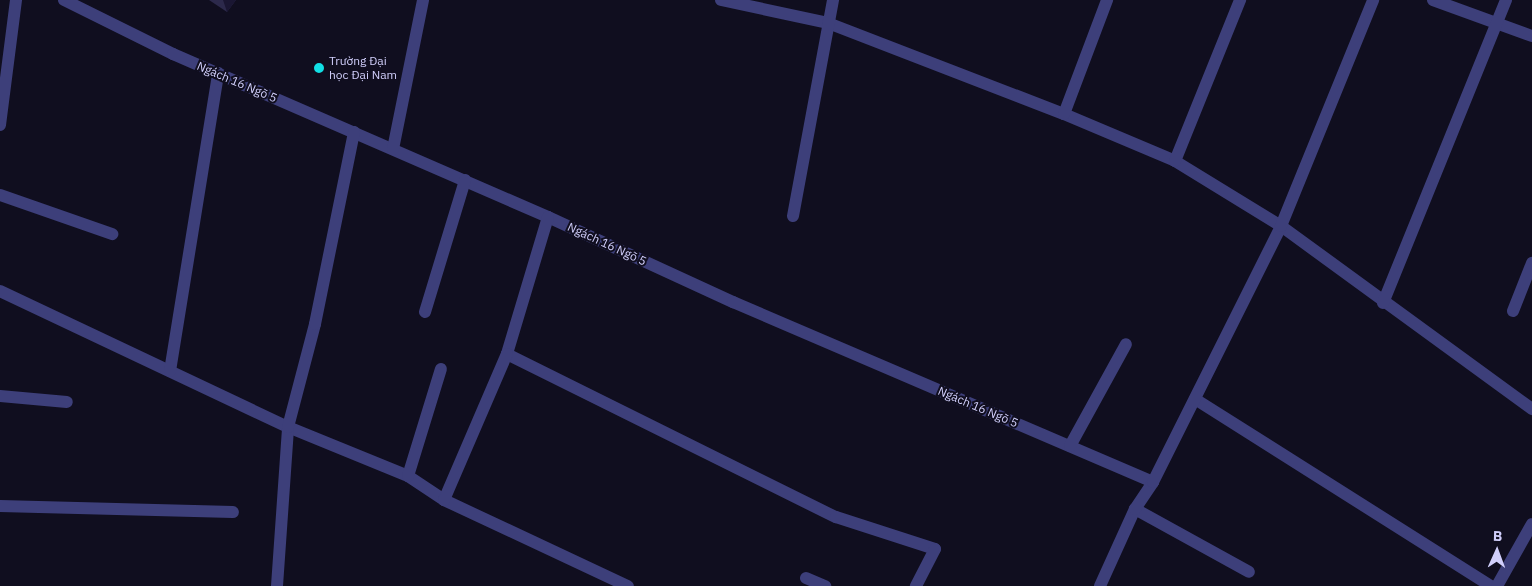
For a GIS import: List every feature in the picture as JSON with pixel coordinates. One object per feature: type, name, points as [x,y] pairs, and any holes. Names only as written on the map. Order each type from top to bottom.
[{"type":"lane","points":[[0,125],[16,0]]},
{"type":"lane","name":"Ngách 16 Ngõ 5","points":[[64,0],[218,73],[465,180],[733,302],[1153,482]]},
{"type":"lane","points":[[393,149],[423,0]]},
{"type":"lane","points":[[721,0],[828,23],[1064,114],[1175,162],[1281,226],[1383,303],[1532,409]]},
{"type":"lane","points":[[793,216],[833,0]]},
{"type":"lane","points":[[1175,162],[1240,0]]},
{"type":"lane","points":[[1100,586],[1135,509],[1153,482],[1281,226],[1373,0]]},
{"type":"lane","points":[[1433,0],[1532,36]]},
{"type":"lane","points":[[1383,303],[1506,0]]},
{"type":"lane","points":[[1064,114],[1103,1]]},
{"type":"lane","points":[[170,371],[218,73]]},
{"type":"lane","points":[[278,586],[288,427],[315,324],[354,132]]},
{"type":"lane","points":[[425,312],[465,180]]},
{"type":"lane","points":[[0,195],[112,234]]},
{"type":"lane","points":[[444,500],[508,354],[548,217]]},
{"type":"lane","points":[[1513,311],[1532,263]]},
{"type":"lane","points":[[0,291],[288,427],[408,476],[444,500],[628,586]]},
{"type":"lane","points":[[1070,446],[1126,344]]},
{"type":"lane","points":[[508,354],[836,517],[935,549],[917,586]]},
{"type":"lane","points":[[408,476],[442,369]]},
{"type":"lane","points":[[0,396],[66,402]]},
{"type":"lane","points":[[1195,399],[1491,586]]},
{"type":"lane","points":[[0,506],[233,512]]},
{"type":"lane","points":[[1135,509],[1249,572]]},
{"type":"lane","points":[[1497,586],[1532,524]]},
{"type":"lane","points":[[806,578],[824,586]]},
{"type":"place","name":"Trường Đại học Đại Nam","points":[[319,68]]}]
